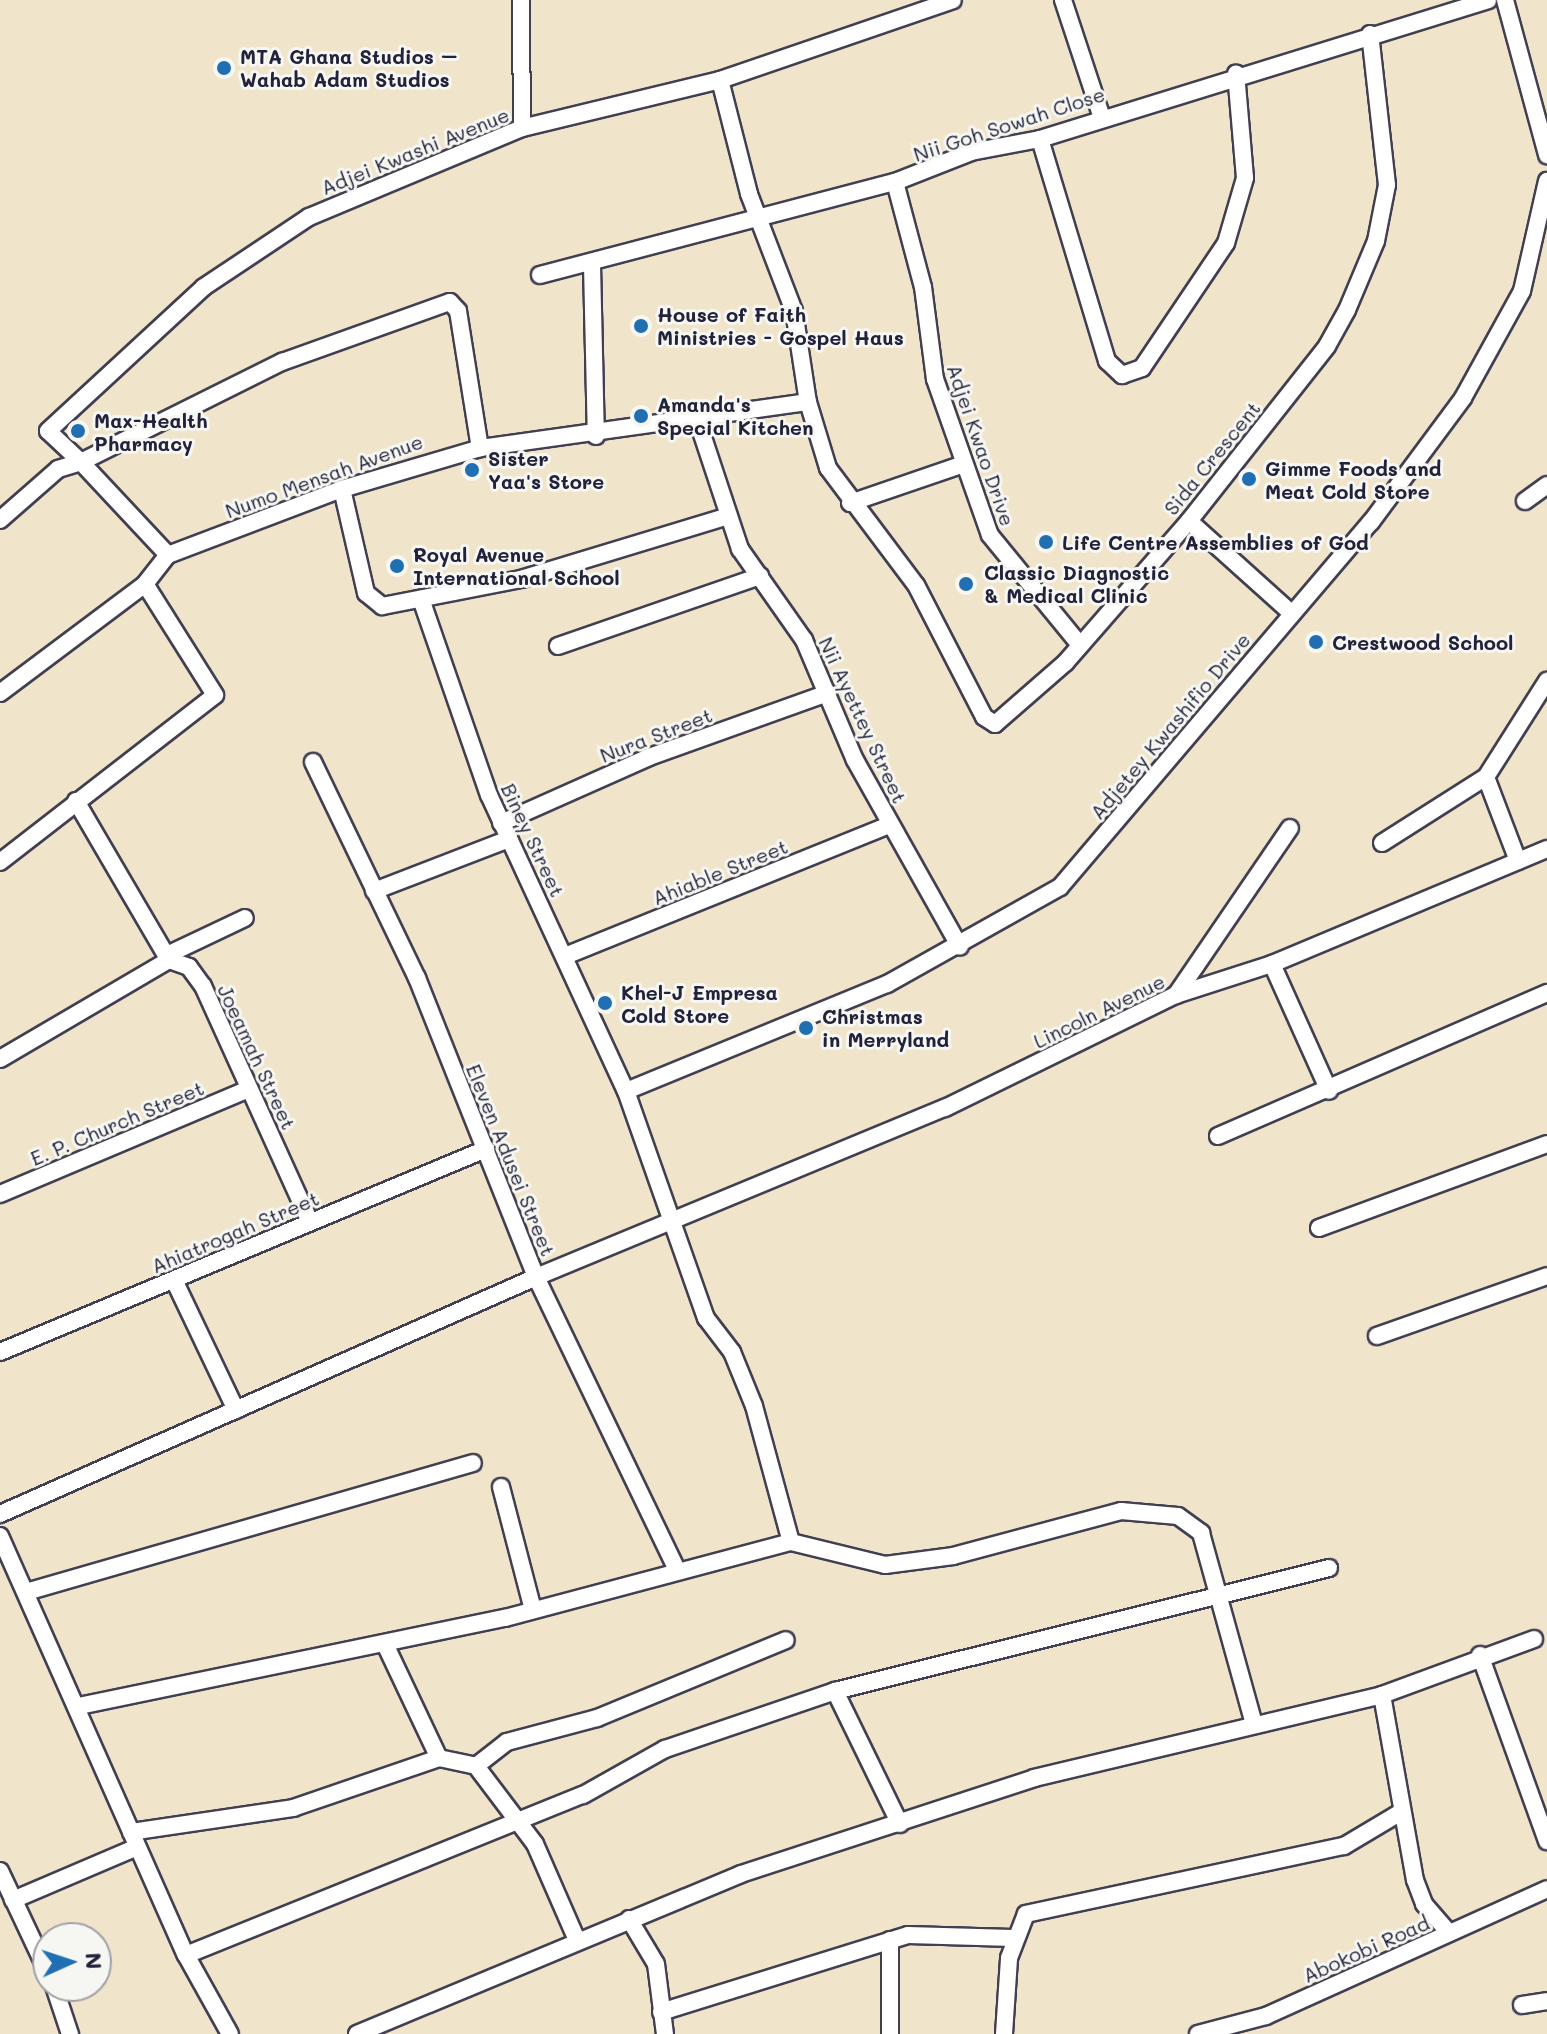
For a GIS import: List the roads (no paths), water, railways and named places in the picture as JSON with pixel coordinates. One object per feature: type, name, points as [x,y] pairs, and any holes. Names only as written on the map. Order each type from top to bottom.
[{"type":"street","points":[[521,0],[522,128]]},
{"type":"street","name":"Adjei Kwashi Avenue","points":[[81,462],[48,431],[147,337],[258,246],[309,217],[522,128],[720,80],[953,0]]},
{"type":"street","points":[[1063,0],[1101,115]]},
{"type":"street","name":"Nii Goh Sowah Close","points":[[540,275],[592,265],[760,215],[895,182],[971,152],[1040,139],[1101,115],[1236,73],[1488,0]]},
{"type":"street","points":[[1505,0],[1547,155]]},
{"type":"street","name":"Sida Crescent","points":[[720,80],[760,215],[794,311],[808,402],[828,468],[850,503],[916,585],[989,722],[1001,722],[1031,698],[1189,521],[1327,346],[1368,263],[1387,161],[1370,34]]},
{"type":"street","points":[[1040,139],[1107,361],[1122,375],[1142,368],[1226,243],[1245,178],[1236,73]]},
{"type":"street","name":"Adjetey Kwashifio Drive","points":[[626,1091],[960,947],[1060,887],[1371,522],[1500,339],[1535,246],[1547,181]]},
{"type":"street","name":"Adjei Kwao Drive","points":[[895,182],[923,287],[935,379],[997,547],[1080,645]]},
{"type":"street","points":[[592,265],[596,436]]},
{"type":"street","points":[[0,520],[58,469],[81,462],[282,362],[450,302],[458,311],[480,448]]},
{"type":"street","name":"Numo Mensah Avenue","points":[[168,555],[342,489],[480,448],[698,422],[808,402]]},
{"type":"street","name":"Nii Ayettey Street","points":[[698,422],[725,517],[760,576],[804,640],[890,825],[960,947]]},
{"type":"street","points":[[0,693],[145,584],[168,555],[81,462]]},
{"type":"street","points":[[850,503],[964,464]]},
{"type":"street","points":[[1525,501],[1547,485]]},
{"type":"street","points":[[342,489],[366,593],[382,606],[534,576],[725,517]]},
{"type":"street","points":[[1189,521],[1291,613]]},
{"type":"street","points":[[558,646],[760,576]]},
{"type":"street","points":[[0,862],[215,695],[145,584]]},
{"type":"street","name":"Biney Street","points":[[421,599],[501,823],[626,1091],[706,1318],[732,1352],[754,1406],[791,1542]]},
{"type":"street","points":[[1382,843],[1486,777],[1546,685]]},
{"type":"street","name":"Nura Street","points":[[501,823],[649,757],[828,693]]},
{"type":"street","name":"Eleven Adusei Street","points":[[313,762],[374,891],[486,1149],[536,1277],[677,1570]]},
{"type":"street","points":[[1486,777],[1518,861]]},
{"type":"street","name":"Joeamah Street","points":[[76,801],[168,957],[189,967],[203,986],[310,1222]]},
{"type":"street","name":"Ahiable Street","points":[[565,956],[890,825]]},
{"type":"street","points":[[1176,995],[1290,828]]},
{"type":"street","points":[[374,891],[509,839]]},
{"type":"street","name":"Lincoln Avenue","points":[[2,1507],[236,1410],[536,1277],[945,1108],[1176,995],[1272,964],[1547,849]]},
{"type":"street","points":[[0,1059],[168,957],[245,918]]},
{"type":"street","points":[[1272,964],[1329,1091]]},
{"type":"street","points":[[1218,1136],[1329,1091],[1547,993]]},
{"type":"street","name":"E. P. Church Street","points":[[0,1194],[249,1089]]},
{"type":"street","points":[[1319,1228],[1547,1144]]},
{"type":"street","name":"Ahiatrogah Street","points":[[0,1352],[486,1149]]},
{"type":"street","points":[[1377,1336],[1547,1276]]},
{"type":"street","points":[[174,1280],[236,1410]]},
{"type":"street","points":[[26,1592],[473,1463]]},
{"type":"street","points":[[501,1487],[533,1610]]},
{"type":"street","points":[[79,1706],[385,1644],[533,1610],[677,1570],[743,1561],[791,1542],[885,1565],[953,1556],[1112,1513],[1160,1512],[1190,1521],[1201,1533],[1253,1721]]},
{"type":"street","points":[[0,1536],[79,1706],[186,1955],[230,2034]]},
{"type":"street","points":[[186,1955],[583,1795],[665,1749],[835,1691],[1215,1592],[1329,1568]]},
{"type":"street","points":[[357,2034],[728,1878],[1034,1778],[1253,1721],[1382,1695],[1480,1655],[1534,1639]]},
{"type":"street","points":[[476,1766],[507,1742],[597,1718],[786,1640]]},
{"type":"street","points":[[385,1644],[439,1758]]},
{"type":"street","points":[[1480,1655],[1547,1841]]},
{"type":"street","points":[[835,1691],[900,1824]]},
{"type":"street","points":[[1382,1695],[1401,1812],[1419,1894],[1449,1933]]},
{"type":"street","points":[[13,1900],[134,1840],[293,1808],[439,1758],[476,1766],[513,1821],[535,1844],[577,1940]]},
{"type":"street","points":[[1004,2034],[1013,1938],[1034,1910],[1344,1846],[1401,1812]]},
{"type":"street","points":[[0,1871],[32,1940]]},
{"type":"street","name":"Abokobi Road","points":[[1198,2034],[1266,2016],[1547,1889]]},
{"type":"street","points":[[629,1919],[656,1964],[665,2034]]},
{"type":"street","points":[[661,2012],[890,1940],[940,1932],[1013,1938]]},
{"type":"street","points":[[890,1940],[890,2034]]},
{"type":"street","points":[[1522,2005],[1547,2001]]},
{"type":"street","points":[[59,2002],[70,2034]]},
{"type":"place","name":"MTA Ghana Studios – Wahab Adam Studios","points":[[224,68]]},
{"type":"place","name":"House of Faith Ministries - Gospel Haus","points":[[641,326]]},
{"type":"place","name":"Amanda's Special Kitchen","points":[[641,416]]},
{"type":"place","name":"Max-Health Pharmacy","points":[[78,431]]},
{"type":"place","name":"Sister Yaa's Store","points":[[472,470]]},
{"type":"place","name":"Gimme Foods and Meat Cold Store","points":[[1249,479]]},
{"type":"place","name":"Life Centre Assemblies of God","points":[[1046,542]]},
{"type":"place","name":"Royal Avenue International School","points":[[397,566]]},
{"type":"place","name":"Classic Diagnostic & Medical Clinic","points":[[966,584]]},
{"type":"place","name":"Crestwood School","points":[[1316,642]]},
{"type":"place","name":"Khel-J Empresa Cold Store","points":[[605,1003]]},
{"type":"place","name":"Christmas in Merryland","points":[[806,1028]]}]
